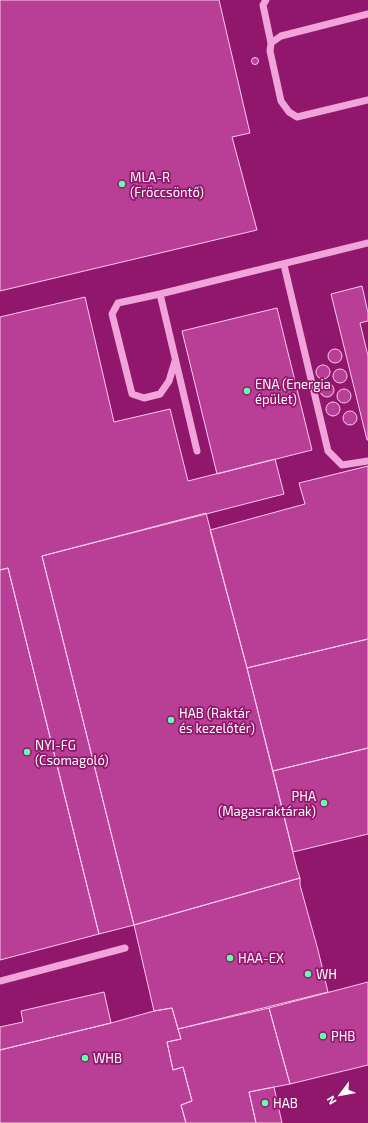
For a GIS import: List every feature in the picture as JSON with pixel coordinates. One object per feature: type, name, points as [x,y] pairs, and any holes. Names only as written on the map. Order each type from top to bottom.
[{"type":"lane","points":[[266,0],[263,5],[271,43],[270,51],[281,101],[288,112],[297,117],[368,100]]},
{"type":"lane","points":[[271,43],[281,36],[368,14]]},
{"type":"lane","points":[[176,361],[169,381],[160,394],[144,398],[132,394],[112,314],[118,303],[284,265],[368,243]]},
{"type":"lane","points":[[284,265],[328,451],[342,465],[368,461]]},
{"type":"lane","points":[[160,294],[197,451]]},
{"type":"lane","points":[[0,981],[125,948]]},
{"type":"building","name":"MLA-R (Fröccsöntő)","points":[[0,0],[219,0],[250,133],[232,137],[257,230],[0,291]]},
{"type":"building","points":[[255,57],[258,58],[258,64],[255,65],[252,64],[251,61],[252,58]]},
{"type":"building","points":[[362,286],[368,313],[368,321],[360,323],[368,356],[368,440],[331,294]]},
{"type":"building","points":[[85,297],[114,422],[170,409],[188,481],[275,459],[284,494],[42,556],[134,925],[99,934],[8,568],[0,570],[0,317]]},
{"type":"building","name":"ENA (Energia épület)","points":[[277,308],[312,450],[217,474],[182,331]]},
{"type":"building","points":[[335,349],[340,351],[342,356],[340,361],[335,363],[330,361],[328,356],[330,351]]},
{"type":"building","points":[[323,365],[328,367],[330,372],[328,377],[323,379],[318,377],[316,372],[318,367]]},
{"type":"building","points":[[340,369],[345,371],[347,376],[345,381],[340,383],[335,381],[333,376],[335,371]]},
{"type":"building","points":[[327,383],[332,385],[334,390],[332,395],[327,397],[322,395],[320,390],[322,385]]},
{"type":"building","points":[[344,389],[349,391],[351,396],[349,401],[344,403],[339,401],[337,396],[339,391]]},
{"type":"building","points":[[333,402],[338,404],[340,409],[338,414],[333,416],[328,414],[326,409],[328,404]]},
{"type":"building","points":[[350,411],[355,413],[357,418],[355,423],[350,425],[345,423],[343,418],[345,413]]},
{"type":"building","points":[[368,466],[368,639],[247,668],[210,530],[305,504],[299,483]]},
{"type":"building","name":"HAB (Raktár és kezelőtér)","points":[[206,513],[300,878],[134,925],[42,556]]},
{"type":"building","name":"NYI-FG (Csomagoló)","points":[[8,568],[99,934],[0,960],[0,570]]},
{"type":"building","points":[[368,639],[368,748],[273,771],[247,668]]},
{"type":"building","name":"PHA (Magasraktárak)","points":[[368,748],[368,834],[293,852],[273,771]]},
{"type":"building","name":"HAA-EX","points":[[300,878],[300,885],[328,992],[178,1029],[172,1008],[154,1011],[134,925]]},
{"type":"building","name":"PHB","points":[[368,982],[368,1065],[290,1084],[269,1008]]},
{"type":"building","points":[[104,992],[111,1023],[0,1050],[0,1027],[23,1022],[21,1011]]},
{"type":"building","name":"WHB","points":[[172,1008],[181,1039],[167,1042],[173,1070],[183,1067],[192,1101],[181,1105],[186,1123],[0,1123],[0,1050],[154,1011]]},
{"type":"building","points":[[269,1008],[290,1084],[249,1092],[256,1123],[186,1123],[181,1105],[192,1101],[183,1067],[173,1070],[167,1042],[181,1039],[178,1029]]},
{"type":"building","name":"HAB","points":[[274,1087],[282,1123],[256,1123],[249,1092]]},
{"type":"place","name":"MLA-R (Fröccsöntő)","points":[[122,184]]},
{"type":"place","name":"ENA (Energia épület)","points":[[247,391]]},
{"type":"place","name":"HAB (Raktár és kezelőtér)","points":[[171,720]]},
{"type":"place","name":"NYI-FG (Csomagoló)","points":[[27,752]]},
{"type":"place","name":"PHA (Magasraktárak)","points":[[324,803]]},
{"type":"place","name":"HAA-EX","points":[[230,958]]},
{"type":"place","name":"WH","points":[[308,974]]},
{"type":"place","name":"PHB","points":[[323,1036]]},
{"type":"place","name":"WHB","points":[[85,1058]]},
{"type":"place","name":"HAB","points":[[265,1103]]}]
